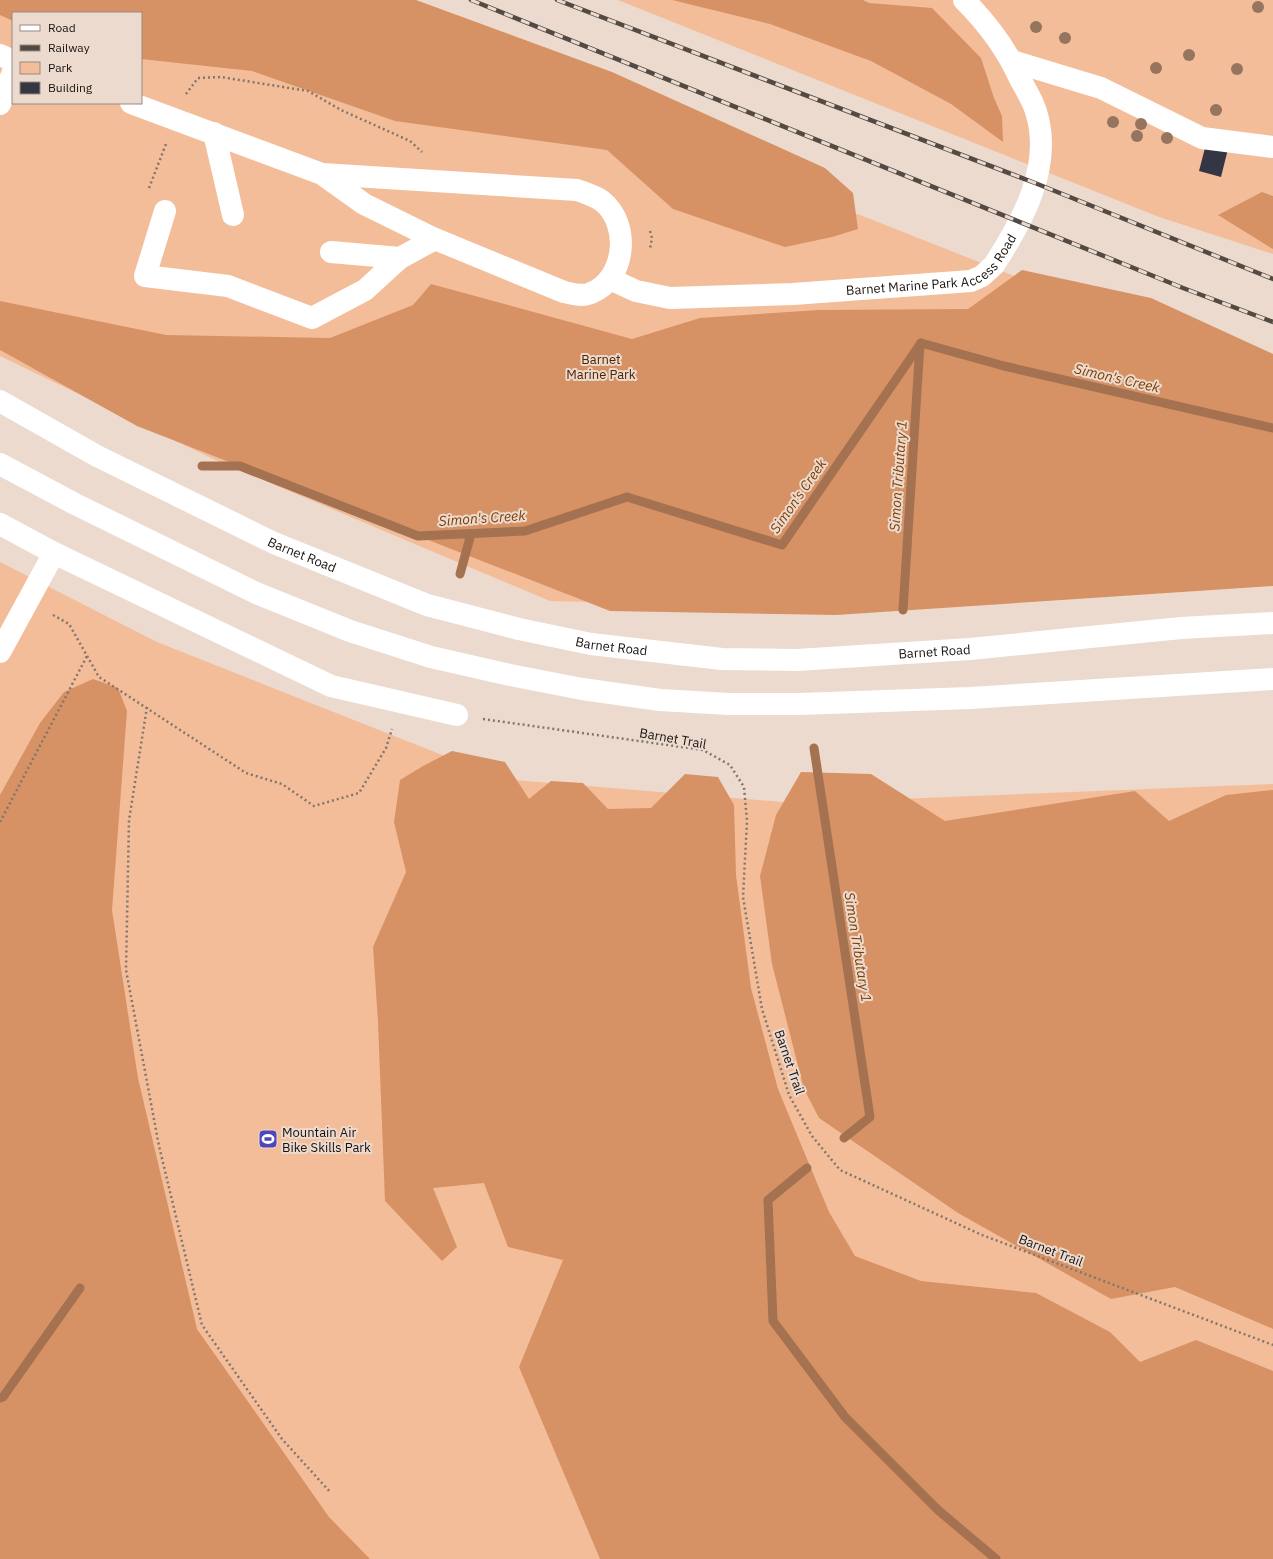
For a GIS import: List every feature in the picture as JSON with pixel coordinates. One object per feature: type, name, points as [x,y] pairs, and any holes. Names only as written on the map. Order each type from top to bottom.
[{"type":"main road","name":"Barnet Marine Park Access Road","points":[[610,279],[636,291],[670,298],[793,294],[963,282],[971,281],[982,276],[994,265],[1017,228],[1035,183],[1041,162],[1041,137],[1037,114],[1012,61],[998,40],[964,0]]},
{"type":"main road","points":[[0,56],[12,61]]},
{"type":"main road","points":[[1012,61],[1101,88],[1202,138],[1273,147]]},
{"type":"main road","points":[[0,104],[12,74]]},
{"type":"main road","points":[[134,104],[322,174],[364,204],[435,239],[564,292],[579,295],[590,294],[603,287],[610,279],[616,267],[620,253],[621,236],[618,222],[602,201],[577,190],[322,174]]},
{"type":"main road","points":[[214,133],[233,215]]},
{"type":"main road","points":[[165,211],[145,276],[228,286],[312,318],[365,290],[400,258],[435,239]]},
{"type":"main road","points":[[331,252],[400,258]]},
{"type":"main road","name":"Barnet Road","points":[[0,401],[97,456],[274,543],[427,605],[519,629],[591,644],[722,659],[797,660],[970,649],[1181,628],[1273,623]]},
{"type":"main road","points":[[0,464],[75,504],[256,593],[350,631],[431,657],[510,675],[582,689],[660,700],[729,704],[799,704],[970,698],[1273,679]]},
{"type":"main road","points":[[0,524],[54,553],[331,686],[457,715]]},
{"type":"main road","points":[[0,652],[54,553]]},
{"type":"path","points":[[149,189],[166,141]]},
{"type":"path","points":[[28,600],[69,624],[99,677],[246,772],[282,784],[314,806],[359,793],[386,748],[399,702]]},
{"type":"path","points":[[0,822],[87,656]]},
{"type":"path","points":[[147,707],[129,820],[126,970],[160,1153],[202,1325],[282,1439],[331,1493]]},
{"type":"path","name":"Barnet Trail","points":[[457,715],[703,750],[730,765],[744,787],[746,821],[743,897],[762,1009],[789,1095],[812,1136],[840,1170],[982,1235],[1273,1345]]},
{"type":"green space","name":"Barnet Marine Park","points":[[0,0],[315,0],[1273,378],[903,610],[550,601],[211,458],[0,356]]},
{"type":"green space","points":[[0,0],[416,0],[612,72],[825,168],[853,193],[858,229],[832,237],[785,247],[673,209],[607,150],[395,121],[252,71],[142,59],[142,12],[12,12],[12,21],[0,15]]},
{"type":"green space","points":[[618,0],[1273,0],[1273,254],[1159,217]]},
{"type":"green space","points":[[672,0],[863,0],[869,3],[932,8],[981,58],[994,98],[1002,116],[1003,142],[951,104],[871,61],[770,24]]},
{"type":"green space","points":[[1262,192],[1273,196],[1273,249],[1218,215]]},
{"type":"green space","points":[[1022,270],[1151,298],[1273,354],[1273,586],[836,615],[610,611],[137,426],[0,350],[0,301],[166,335],[330,338],[413,305],[431,284],[632,339],[700,318],[818,310],[968,309]]},
{"type":"green space","points":[[0,562],[157,642],[503,779],[795,803],[1273,784],[1273,1559],[0,1559]]},
{"type":"green space","points":[[93,679],[118,688],[127,711],[112,910],[138,1078],[197,1329],[329,1517],[370,1559],[0,1559],[0,795],[40,723],[64,692]]},
{"type":"green space","points":[[452,751],[505,762],[529,799],[551,781],[583,783],[608,809],[651,808],[685,774],[718,777],[734,805],[736,875],[751,988],[778,1089],[829,1212],[855,1256],[921,1281],[1036,1293],[1110,1332],[1140,1362],[1196,1340],[1273,1371],[1273,1559],[600,1559],[519,1367],[563,1260],[508,1247],[484,1183],[433,1188],[457,1247],[442,1261],[385,1201],[378,1022],[373,947],[406,872],[394,822],[400,780]]},
{"type":"green space","points":[[801,772],[871,774],[945,821],[1135,791],[1169,821],[1226,795],[1273,790],[1273,1329],[1175,1287],[1111,1299],[958,1213],[819,1118],[804,1089],[772,964],[760,876],[776,815]]},
{"type":"building","points":[[1206,144],[1228,149],[1221,177],[1199,171]]},
{"type":"waterway","name":"Simon's Creek","points":[[921,343],[1004,366],[1273,428]]},
{"type":"waterway","name":"Simon's Creek","points":[[202,466],[240,466],[418,536],[525,531],[627,497],[782,545],[921,343]]},
{"type":"waterway","name":"Simon Tributary 1","points":[[903,610],[920,344]]},
{"type":"waterway","points":[[460,574],[471,534]]},
{"type":"waterway","name":"Simon Tributary 1","points":[[814,748],[870,1117],[844,1138]]},
{"type":"waterway","points":[[807,1168],[768,1200],[773,1321],[845,1417],[938,1510],[996,1559]]},
{"type":"waterway","points":[[0,1398],[3,1397],[80,1288]]},
{"type":"railway","points":[[471,0],[1183,288],[1273,322]]},
{"type":"railway","points":[[557,0],[1035,183],[1273,279]]},
{"type":"place","name":"Mountain Air Bike Skills Park","points":[[268,1139]]}]
